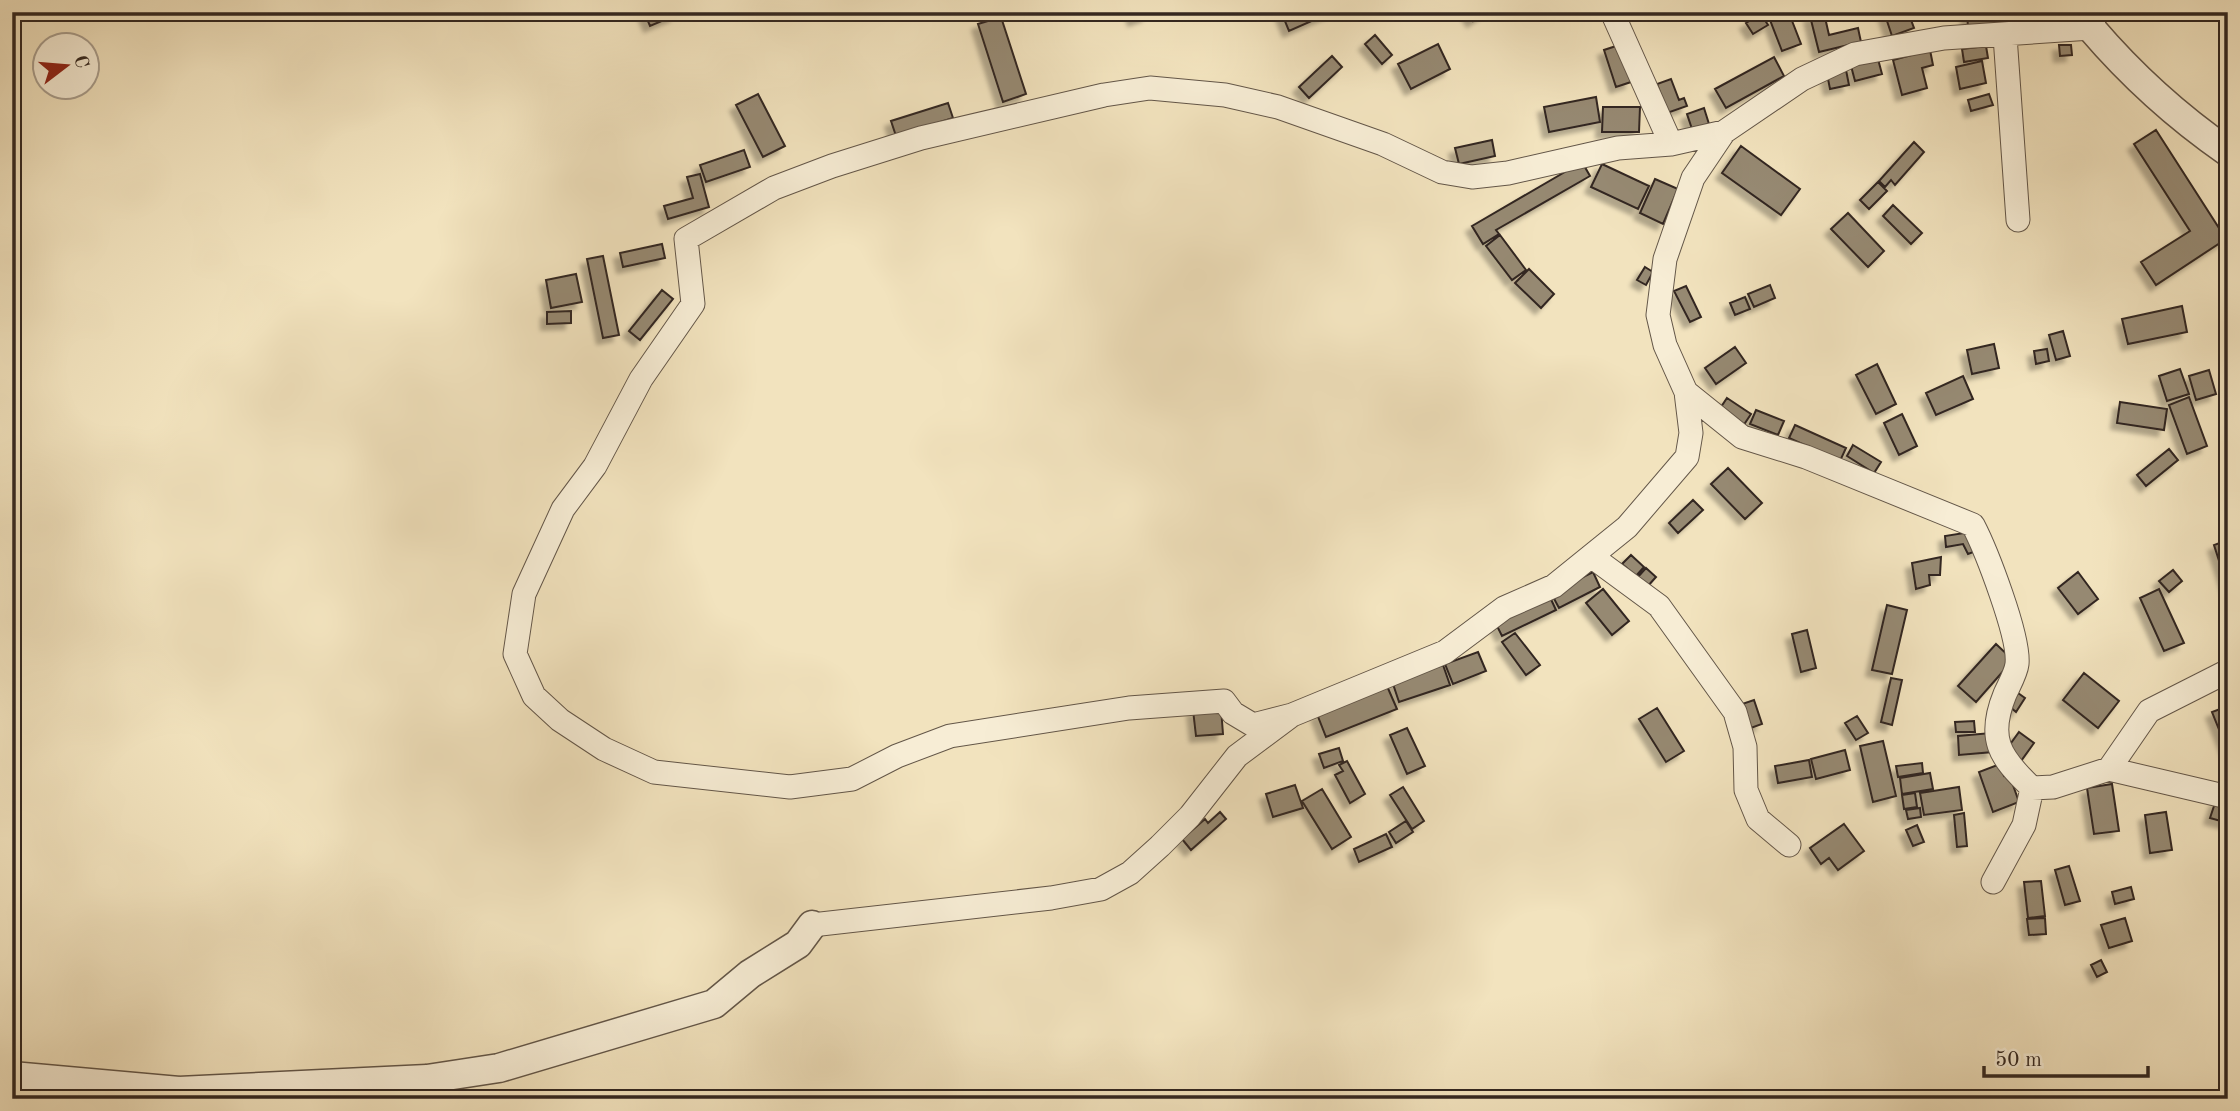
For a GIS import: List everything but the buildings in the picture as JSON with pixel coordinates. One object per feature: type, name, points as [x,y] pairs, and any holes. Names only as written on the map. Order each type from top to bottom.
[{"type":"street","points":[[1612,12],[1671,144]]},
{"type":"street","points":[[1724,132],[1693,178],[1665,259],[1658,315],[1665,345],[1686,392],[1690,433],[1687,457],[1627,527],[1554,586],[1504,607],[1445,652],[1292,715],[1253,725],[1233,713],[1224,701],[1129,708],[950,736],[897,756],[852,779],[790,787],[654,772],[604,749],[560,720],[534,696],[515,654],[524,594],[563,509],[595,466],[640,379],[693,304],[685,239],[774,188],[920,138],[1104,95],[1150,88],[1225,95],[1278,107],[1383,144],[1442,172],[1472,177],[1508,173],[1618,148],[1671,144],[1724,132],[1802,79],[1855,54],[1944,38],[2005,36],[2091,20],[2126,68],[2182,121],[2228,152]]},
{"type":"street","points":[[2005,36],[2018,220]]},
{"type":"street","points":[[1686,392],[1742,437],[1806,457],[1973,525],[1992,570],[2014,641],[2017,664],[1996,717],[1997,740],[2006,763],[2032,788],[2053,787],[2109,768],[2228,797]]},
{"type":"street","points":[[1591,556],[1659,606],[1735,712],[1745,747],[1746,790],[1758,819],[1789,845]]},
{"type":"street","points":[[2109,768],[2149,711],[2228,671]]},
{"type":"street","points":[[12,1076],[179,1091],[427,1079],[499,1068],[714,1004],[750,974],[798,944],[812,925],[1051,898],[1101,889],[1130,873],[1160,846],[1190,817],[1237,756],[1292,715]]},
{"type":"street","points":[[1993,882],[2024,825],[2032,788]]}]
